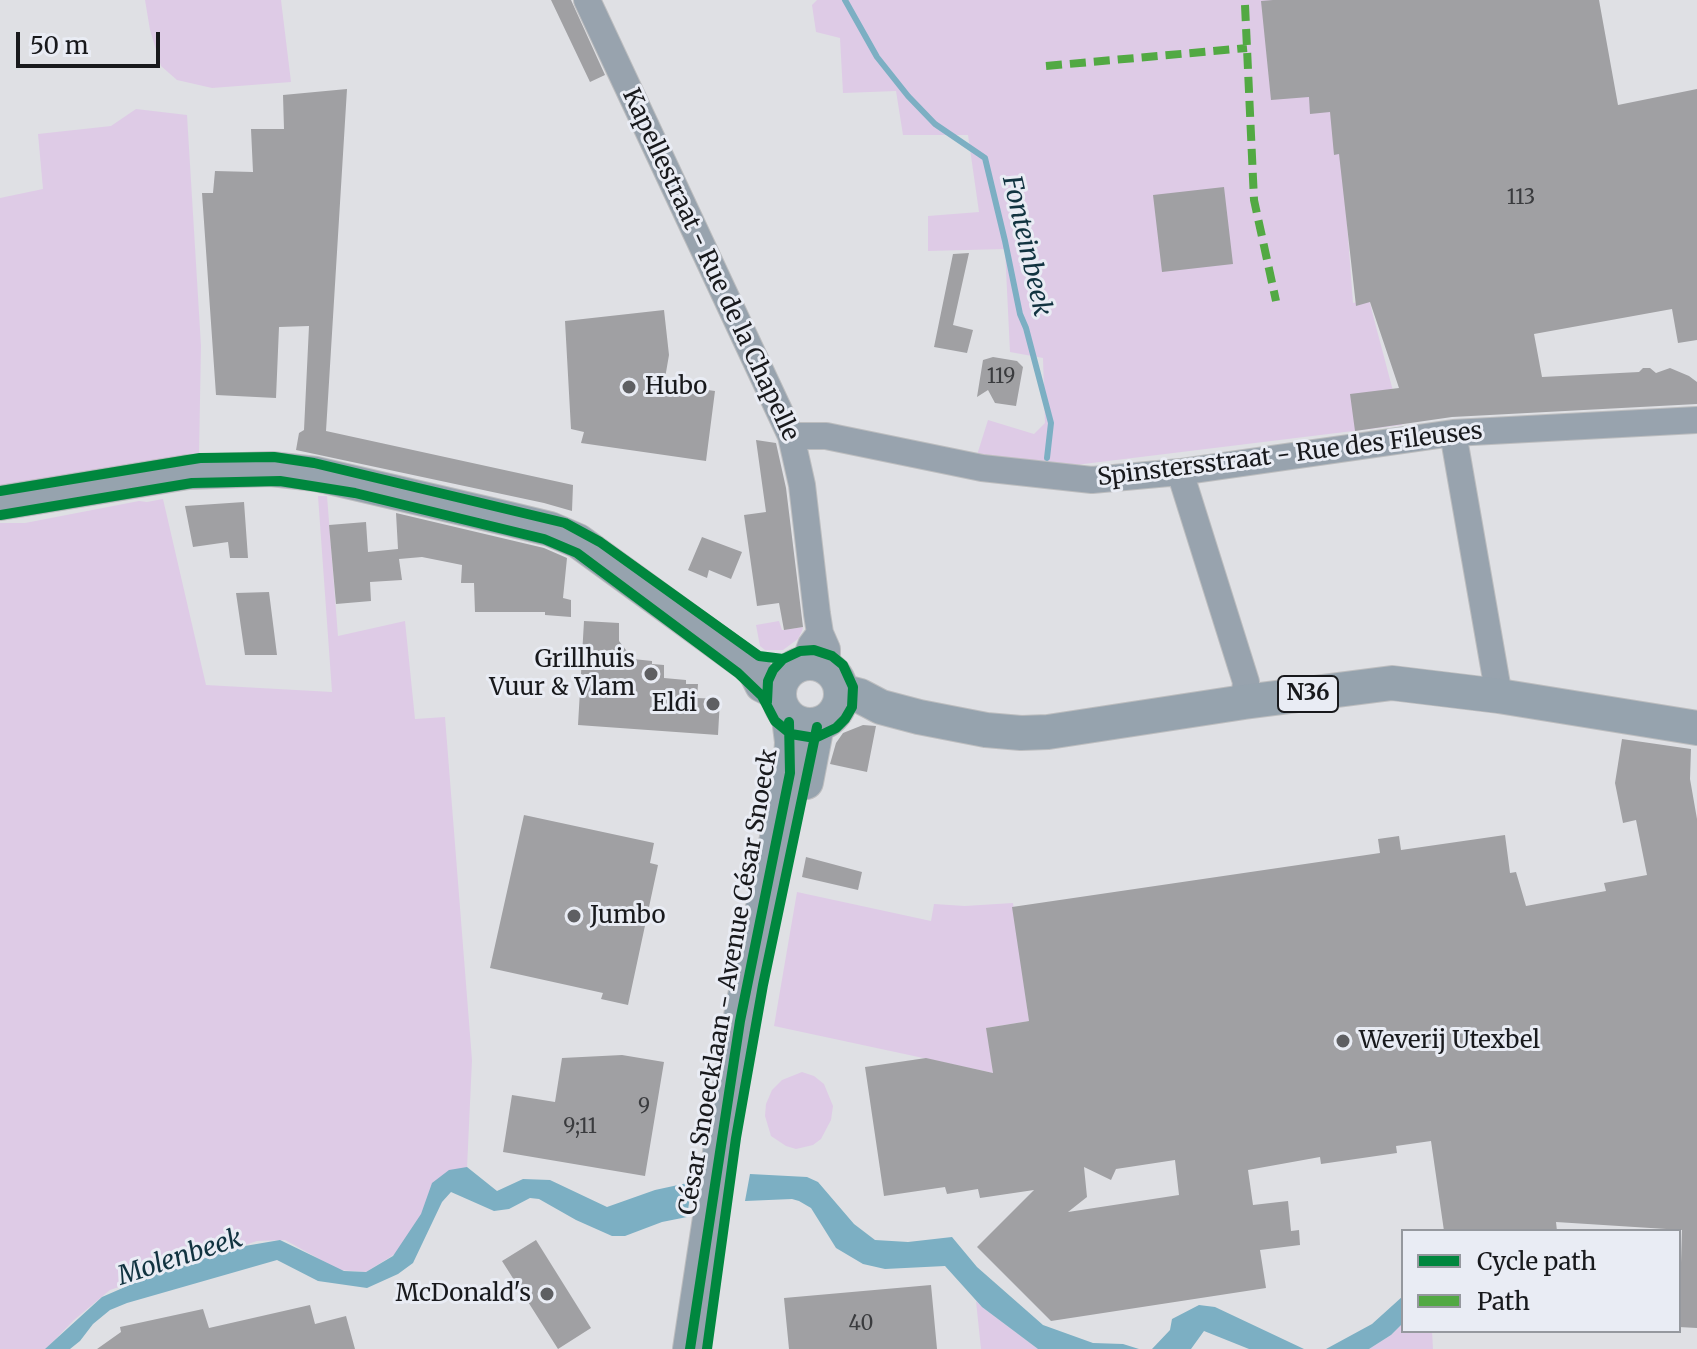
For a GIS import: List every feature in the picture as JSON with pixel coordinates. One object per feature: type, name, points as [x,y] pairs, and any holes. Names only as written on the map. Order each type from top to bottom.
[{"type":"main road","points":[[0,503],[215,469],[293,471],[375,487],[536,525],[567,536],[804,690]]},
{"type":"main road","name":"N36","points":[[804,690],[856,714],[881,707],[986,730],[1021,733],[1392,683],[1499,696],[1697,728]]},
{"type":"main road","name":"César Snoecklaan - Avenue César Snoeck","points":[[690,1349],[740,1021],[804,690]]},
{"type":"main road","name":"César Snoecklaan - Avenue César Snoeck","points":[[707,1349],[804,690]]},
{"type":"street","name":"Kapellestraat - Rue de la Chapelle","points":[[587,0],[797,454],[820,633],[827,649],[804,690]]},
{"type":"street","name":"Spinstersstraat - Rue des Fileuses","points":[[791,436],[826,436],[982,468],[1092,480],[1180,472],[1453,433],[1697,420]]},
{"type":"street","points":[[1453,433],[1499,696]]},
{"type":"street","points":[[1180,472],[1246,682],[1244,702]]},
{"type":"shaded area","points":[[145,0],[281,0],[291,82],[212,88],[177,80],[161,66]]},
{"type":"shaded area","points":[[817,0],[1374,0],[1342,156],[1353,303],[1369,300],[1402,425],[1059,467],[977,455],[988,420],[1034,434],[1045,423],[1043,358],[1010,352],[1005,249],[928,251],[928,216],[979,212],[968,135],[903,135],[896,91],[843,93],[840,38],[816,32],[812,5]]},
{"type":"shaded area","points":[[136,109],[187,115],[201,346],[199,454],[0,488],[0,198],[43,189],[38,134],[111,126]]},
{"type":"shaded area","points":[[318,496],[327,496],[338,636],[405,621],[415,719],[445,717],[472,1060],[467,1168],[411,1244],[366,1272],[339,1270],[285,1240],[257,1241],[110,1290],[46,1349],[0,1349],[0,523],[25,523],[163,499],[206,685],[332,692]]},
{"type":"shaded area","points":[[779,621],[782,630],[803,627],[802,631],[798,639],[783,650],[765,650],[760,646],[756,625]]},
{"type":"shaded area","points":[[797,892],[931,921],[934,904],[1013,903],[1029,1021],[987,1028],[993,1073],[774,1026]]},
{"type":"shaded area","points":[[802,1072],[824,1084],[833,1106],[831,1120],[821,1139],[813,1145],[796,1149],[771,1136],[765,1116],[772,1090],[782,1080]]},
{"type":"shaded area","points":[[976,1301],[982,1307],[1038,1349],[981,1349]]},
{"type":"shaded area","points":[[1401,1325],[1401,1333],[1432,1333],[1433,1349],[1369,1349]]},
{"type":"water","points":[[467,1167],[497,1191],[523,1179],[550,1180],[607,1207],[655,1190],[692,1182],[687,1217],[662,1222],[625,1236],[612,1236],[539,1199],[530,1198],[509,1209],[494,1211],[451,1192],[442,1202],[413,1263],[398,1274],[367,1288],[318,1281],[277,1260],[127,1303],[110,1310],[70,1349],[45,1349],[102,1297],[148,1277],[239,1247],[280,1240],[344,1271],[366,1272],[393,1256],[421,1214],[432,1183],[449,1170]]},
{"type":"water","points":[[750,1174],[807,1177],[818,1182],[854,1224],[875,1240],[908,1242],[952,1237],[977,1267],[1043,1325],[1093,1343],[1123,1344],[1139,1349],[1038,1349],[982,1307],[945,1266],[885,1269],[863,1264],[836,1248],[811,1208],[799,1201],[745,1201]]},
{"type":"water","points":[[1401,1298],[1401,1325],[1391,1335],[1369,1349],[1326,1349],[1372,1324]]},
{"type":"water","points":[[1199,1305],[1215,1307],[1304,1349],[1249,1349],[1204,1331],[1191,1349],[1152,1349],[1170,1330],[1172,1319]]},
{"type":"building","points":[[551,0],[571,0],[605,75],[590,82]]},
{"type":"building","points":[[1599,0],[1618,105],[1697,89],[1697,340],[1678,343],[1672,309],[1534,334],[1542,377],[1639,372],[1643,368],[1650,368],[1656,373],[1670,368],[1697,382],[1697,404],[1452,417],[1355,431],[1350,394],[1399,388],[1370,302],[1356,306],[1339,154],[1334,155],[1330,112],[1310,114],[1309,97],[1271,100],[1261,1]]},
{"type":"building","points":[[347,89],[326,431],[573,485],[572,511],[296,450],[299,433],[304,430],[309,326],[279,327],[276,398],[216,395],[202,193],[213,193],[215,171],[253,172],[251,129],[284,129],[283,95]]},
{"type":"building","points":[[1224,187],[1233,264],[1162,272],[1153,195]]},
{"type":"building","points":[[969,253],[953,325],[973,330],[967,353],[934,347],[953,254]]},
{"type":"building","name":"Hubo","points":[[664,310],[669,355],[664,384],[715,391],[706,461],[581,443],[584,432],[571,429],[565,321]]},
{"type":"building","points":[[993,357],[1017,361],[1023,367],[1016,406],[995,403],[988,390],[977,397],[983,360]]},
{"type":"building","points":[[756,440],[776,443],[786,488],[803,627],[784,630],[779,603],[757,606],[744,515],[766,512]]},
{"type":"building","points":[[244,502],[248,558],[230,558],[228,542],[193,547],[185,506]]},
{"type":"building","points":[[396,513],[544,548],[567,558],[563,598],[571,600],[571,617],[545,615],[545,612],[475,612],[474,583],[461,583],[462,565],[422,557],[399,559],[402,580],[370,582],[371,601],[336,604],[329,525],[366,522],[368,552],[398,549]]},
{"type":"building","points":[[702,537],[742,552],[731,579],[709,570],[707,578],[688,570]]},
{"type":"building","points":[[269,592],[277,655],[245,655],[236,593]]},
{"type":"building","points":[[584,621],[619,623],[619,641],[633,659],[664,665],[664,678],[698,684],[697,698],[720,699],[718,735],[578,725]]},
{"type":"building","points":[[863,725],[876,726],[867,772],[830,764],[836,743],[843,733]]},
{"type":"building","name":"Weverij Utexbel","points":[[1622,739],[1691,749],[1690,779],[1697,819],[1697,1328],[1681,1327],[1681,1229],[1556,1222],[1557,1229],[1444,1229],[1431,1141],[1396,1146],[1397,1153],[1321,1164],[1320,1157],[1248,1170],[1253,1205],[1288,1201],[1291,1231],[1299,1230],[1300,1245],[1260,1250],[1266,1288],[1051,1321],[977,1247],[1034,1190],[980,1198],[978,1189],[947,1194],[945,1187],[884,1196],[865,1067],[926,1058],[993,1073],[986,1028],[1029,1021],[1012,907],[1380,853],[1378,839],[1399,836],[1401,850],[1505,835],[1510,873],[1516,872],[1526,906],[1606,891],[1604,883],[1647,875],[1636,820],[1623,823],[1615,783]],"holes":[[[1175,1160],[1179,1195],[1068,1212],[1087,1197],[1084,1167],[1111,1180],[1116,1169]]]},
{"type":"building","name":"Jumbo","points":[[524,815],[654,843],[650,863],[658,865],[628,1005],[601,999],[603,993],[490,968]]},
{"type":"building","points":[[806,857],[862,872],[858,890],[802,877]]},
{"type":"building","points":[[622,1055],[664,1062],[645,1176],[503,1152],[512,1095],[555,1102],[562,1058]]},
{"type":"building","name":"McDonald's","points":[[536,1240],[591,1328],[558,1349],[502,1261]]},
{"type":"building","points":[[931,1285],[937,1349],[789,1349],[784,1298]]},
{"type":"building","points":[[310,1305],[315,1324],[346,1316],[355,1349],[97,1349],[121,1332],[120,1327],[203,1309],[209,1328]]},
{"type":"waterway","name":"Fonteinbeek","points":[[845,0],[877,57],[908,96],[935,124],[985,158],[1020,314],[1051,423],[1047,458]]},
{"type":"marked path","points":[[1245,5],[1254,200],[1276,301]]},
{"type":"marked path","points":[[1046,66],[1247,48]]},
{"type":"cycle path","points":[[0,491],[200,458],[274,457],[314,463],[565,523],[600,542],[759,656],[783,659]]},
{"type":"cycle path","points":[[0,515],[192,483],[280,481],[355,493],[544,539],[577,553],[738,673],[762,696],[775,721],[791,734],[815,738],[836,728],[852,707],[853,687],[843,665],[832,656],[814,650],[800,651],[783,659],[773,670],[768,681],[767,702]]},
{"type":"cycle path","points":[[690,1349],[740,1021],[790,773],[789,722]]},
{"type":"cycle path","points":[[707,1349],[736,1138],[763,985],[817,727]]},
{"type":"place","name":"Hubo","points":[[629,387]]},
{"type":"place","name":"Grillhuis Vuur & Vlam","points":[[651,674]]},
{"type":"place","name":"Eldi","points":[[713,704]]},
{"type":"place","name":"Jumbo","points":[[574,916]]},
{"type":"place","name":"Weverij Utexbel","points":[[1343,1041]]},
{"type":"place","name":"McDonald's","points":[[547,1294]]},
{"type":"water label","name":"Molenbeek","points":[[180,1258]]}]
